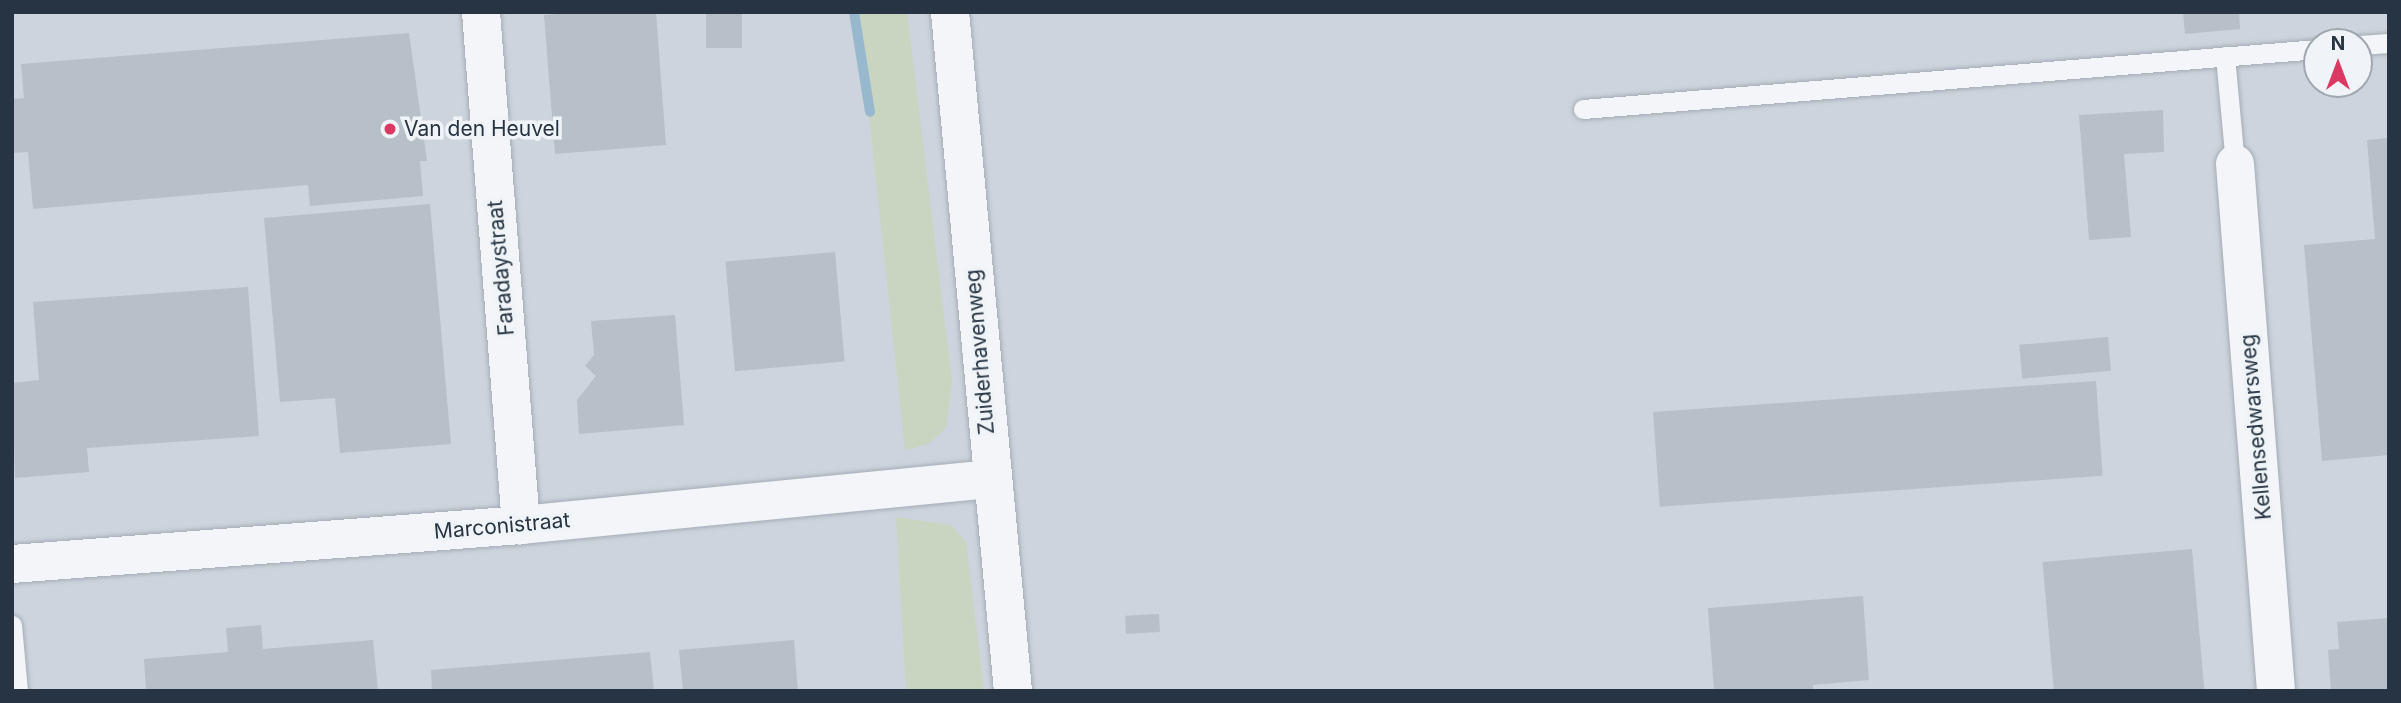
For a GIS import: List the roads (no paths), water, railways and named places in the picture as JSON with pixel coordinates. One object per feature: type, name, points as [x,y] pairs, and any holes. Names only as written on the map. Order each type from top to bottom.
[{"type":"street","name":"Faradaystraat","points":[[481,12],[521,525]]},
{"type":"street","name":"Zuiderhavenweg","points":[[950,12],[991,479],[1013,691]]},
{"type":"street","name":"Kellensedwarsweg","points":[[2235,164],[2276,691]]},
{"type":"street","name":"Marconistraat","points":[[12,564],[521,525],[991,479]]},
{"type":"lane","points":[[1583,109],[2303,50]]},
{"type":"lane","points":[[2225,56],[2235,164]]},
{"type":"lane","points":[[12,625],[18,691]]},
{"type":"waterway","points":[[854,12],[870,112]]},
{"type":"place","name":"Van den Heuvel","points":[[390,129]]}]
